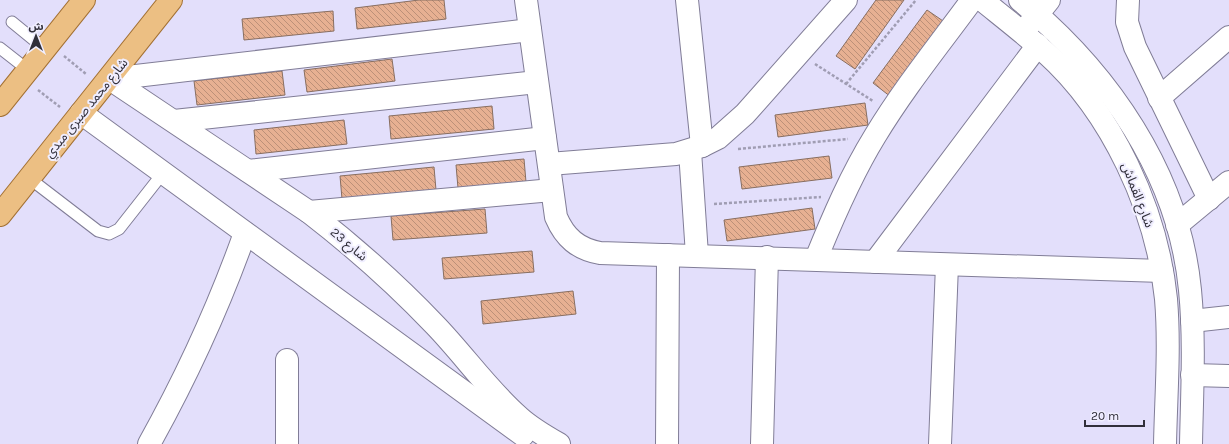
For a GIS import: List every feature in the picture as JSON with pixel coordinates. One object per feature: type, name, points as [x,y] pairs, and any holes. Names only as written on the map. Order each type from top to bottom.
[{"type":"main road","points":[[0,105],[84,0]]},
{"type":"main road","name":"شارع محمد صبرى مبدي","points":[[0,215],[171,0]]},
{"type":"street","points":[[526,0],[556,217],[561,228],[578,246],[600,253],[767,257],[1162,271]]},
{"type":"street","points":[[687,0],[696,148],[694,205],[697,255]]},
{"type":"street","points":[[548,164],[676,154],[696,148],[718,138],[732,127],[846,0]]},
{"type":"street","points":[[816,259],[843,196],[875,136],[972,0]]},
{"type":"street","name":"شارع القماش","points":[[982,0],[1030,39],[1065,72],[1083,94],[1114,140],[1138,190],[1148,217],[1162,271],[1168,326],[1165,444]]},
{"type":"street","name":"شارع القماش","points":[[1020,0],[1043,7],[1126,116],[1156,170],[1176,225],[1185,258],[1192,321],[1191,444]]},
{"type":"street","points":[[1128,0],[1127,22],[1130,35],[1159,98],[1209,199]]},
{"type":"street","points":[[875,262],[1030,39],[1043,7]]},
{"type":"street","points":[[106,83],[530,30]]},
{"type":"street","points":[[1159,98],[1229,37]]},
{"type":"street","points":[[174,121],[537,82]]},
{"type":"street","name":"شارع 23","points":[[106,83],[174,121],[308,212],[366,258],[419,308],[469,362],[501,400],[540,434],[559,444]]},
{"type":"street","points":[[78,116],[163,173],[490,413],[536,444]]},
{"type":"street","points":[[248,171],[545,138]]},
{"type":"street","points":[[1176,225],[1229,182]]},
{"type":"street","points":[[308,212],[552,190]]},
{"type":"street","points":[[149,444],[175,396],[209,326],[245,233]]},
{"type":"street","points":[[667,444],[668,255]]},
{"type":"street","points":[[762,444],[767,257]]},
{"type":"street","points":[[940,444],[947,264]]},
{"type":"street","points":[[1192,321],[1229,317]]},
{"type":"street","points":[[287,360],[287,444]]},
{"type":"street","points":[[1192,375],[1229,376]]},
{"type":"lane","points":[[12,22],[47,46]]},
{"type":"lane","points":[[0,48],[25,74]]},
{"type":"lane","points":[[29,178],[98,231],[110,234],[119,229],[163,173]]},
{"type":"path","points":[[846,84],[916,0]]},
{"type":"path","points":[[47,46],[106,83]]},
{"type":"path","points":[[798,54],[891,112]]},
{"type":"path","points":[[25,74],[78,116]]},
{"type":"path","points":[[736,150],[875,136]]},
{"type":"path","points":[[694,205],[843,196]]},
{"type":"building","points":[[419,0],[444,0],[446,19],[357,29],[355,8]]},
{"type":"building","points":[[876,0],[904,0],[855,69],[836,56]]},
{"type":"building","points":[[927,10],[946,23],[891,97],[873,83]]},
{"type":"building","points":[[333,11],[334,31],[244,40],[242,19]]},
{"type":"building","points":[[392,59],[395,81],[307,92],[304,70]]},
{"type":"building","points":[[282,71],[285,95],[197,105],[194,81]]},
{"type":"building","points":[[865,103],[868,125],[778,137],[775,115]]},
{"type":"building","points":[[492,106],[494,129],[391,139],[389,116]]},
{"type":"building","points":[[344,120],[347,144],[256,154],[254,130]]},
{"type":"building","points":[[829,156],[832,178],[742,189],[739,167]]},
{"type":"building","points":[[524,159],[526,182],[458,188],[456,165]]},
{"type":"building","points":[[434,167],[436,190],[342,199],[340,176]]},
{"type":"building","points":[[812,208],[815,229],[727,241],[724,220]]},
{"type":"building","points":[[485,209],[487,233],[393,240],[391,216]]},
{"type":"building","points":[[532,251],[534,272],[444,279],[442,258]]},
{"type":"building","points":[[573,291],[576,314],[483,324],[481,301]]}]
